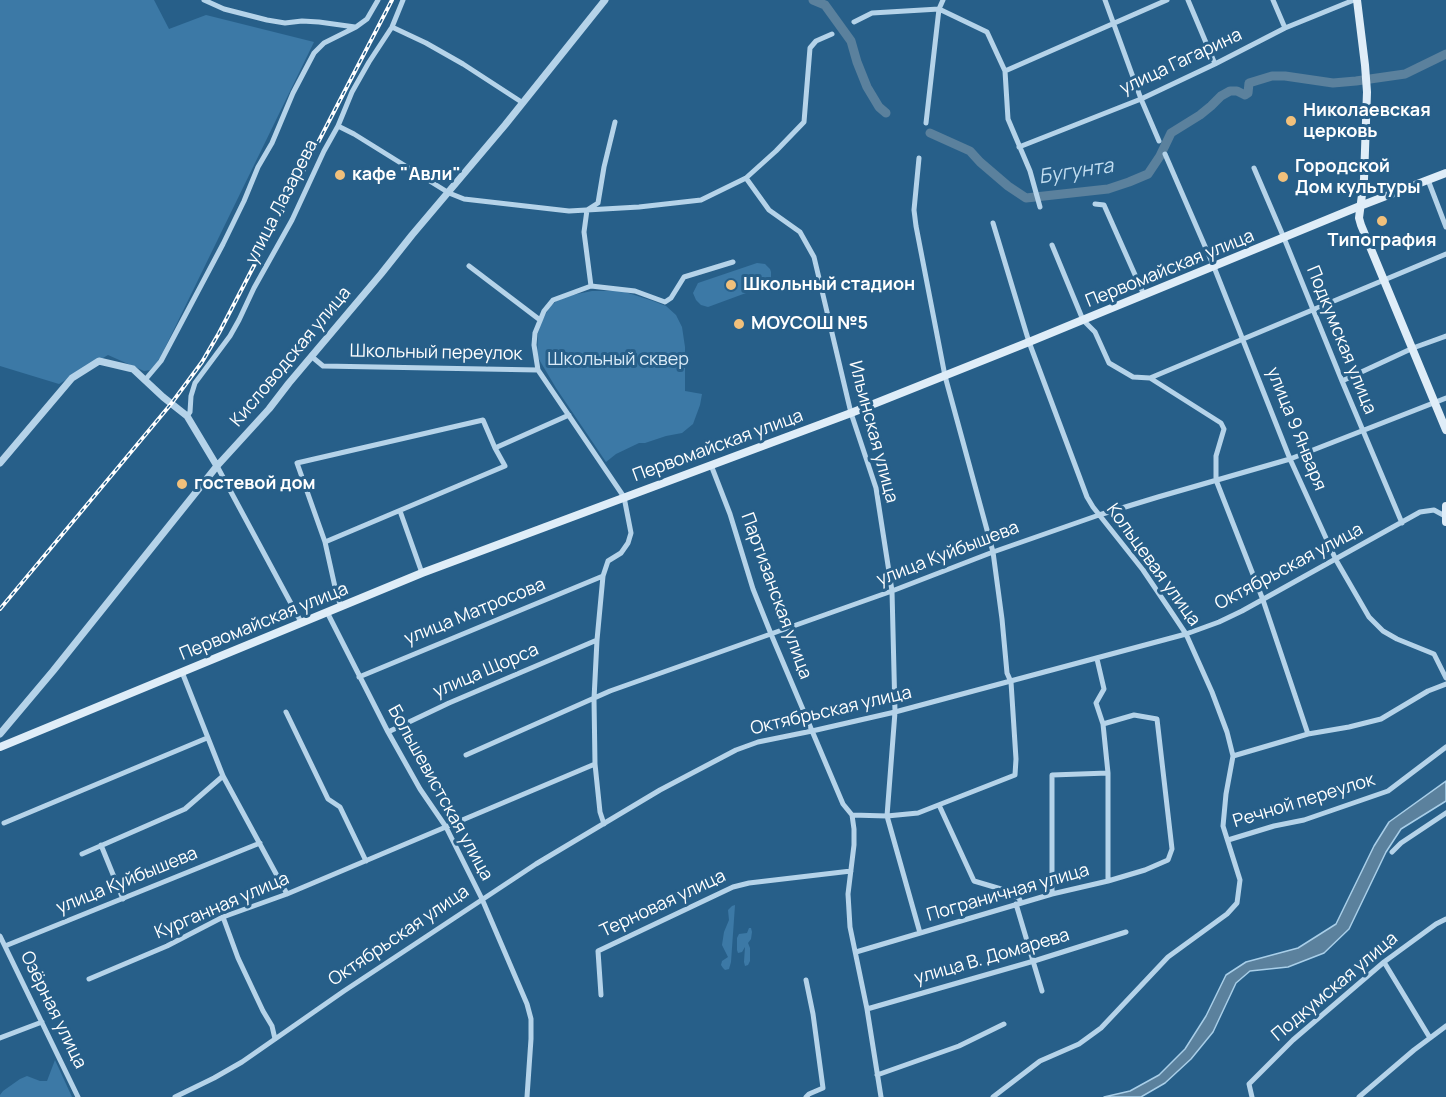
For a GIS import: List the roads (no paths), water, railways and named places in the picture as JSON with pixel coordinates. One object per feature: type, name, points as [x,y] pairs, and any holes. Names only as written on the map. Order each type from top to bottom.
[{"type":"main road","points":[[1355,0],[1365,64],[1366,92],[1364,179],[1359,218],[1446,430]]},
{"type":"main road","name":"Первомайская улица","points":[[0,747],[422,573],[851,413],[1446,173]]},
{"type":"main road","points":[[1445,519],[1446,506]]},
{"type":"street","points":[[204,0],[232,11],[267,20],[285,23],[319,22],[356,27]]},
{"type":"street","points":[[145,380],[161,361],[223,244],[314,53],[324,43],[367,19],[378,0]]},
{"type":"street","name":"улица Лазарева","points":[[187,416],[190,412],[195,383],[230,336],[292,220],[352,92],[392,27],[403,0]]},
{"type":"street","name":"Кисловодская улица","points":[[0,734],[217,466],[269,409],[449,193],[605,0]]},
{"type":"street","points":[[926,123],[939,9],[943,0]]},
{"type":"street","points":[[1105,0],[1141,99],[1160,141]]},
{"type":"street","points":[[1005,71],[1167,0]]},
{"type":"street","points":[[1188,0],[1215,64]]},
{"type":"street","points":[[1273,0],[1285,28]]},
{"type":"street","name":"улица Гагарина","points":[[1019,147],[1141,99],[1285,28],[1355,0]]},
{"type":"street","points":[[854,22],[872,13],[939,9],[987,32],[1005,71],[1008,119],[1030,171],[1040,207]]},
{"type":"street","points":[[392,27],[463,64],[523,103]]},
{"type":"street","points":[[338,126],[449,193],[464,199],[569,211],[639,207],[701,200],[746,178],[804,122],[810,48],[816,41],[832,34]]},
{"type":"street","points":[[591,286],[584,232],[587,210],[598,203],[615,122]]},
{"type":"street","name":"улица 9 Января","points":[[1165,153],[1214,267],[1290,459],[1336,560],[1369,617],[1383,631],[1397,639],[1434,654],[1446,678]]},
{"type":"street","points":[[852,815],[887,816],[918,813],[1015,775],[1011,682],[1007,673],[993,552],[945,376],[916,226],[914,210],[919,158]]},
{"type":"street","name":"Подкумская улица","points":[[1254,168],[1402,523]]},
{"type":"street","name":"Ильинская улица","points":[[746,178],[770,210],[800,232],[814,257],[851,413],[876,488],[892,591],[896,712],[887,816],[920,933]]},
{"type":"street","points":[[1428,180],[1446,227]]},
{"type":"street","points":[[1095,204],[1104,205],[1144,295]]},
{"type":"street","name":"Кольцевая улица","points":[[993,223],[1029,342],[1087,497],[1143,570],[1186,634],[1212,692],[1233,756],[1223,826],[1240,880],[1237,903],[1227,914],[1168,957],[1101,1028],[1078,1044],[1040,1060],[993,1097]]},
{"type":"street","points":[[1052,245],[1083,320],[1095,332],[1109,363],[1133,377],[1150,378],[1446,254]]},
{"type":"street","points":[[538,370],[534,345],[535,333],[544,310],[553,300],[591,286],[635,291],[665,302],[671,298],[684,277],[733,262]]},
{"type":"street","points":[[469,266],[540,320]]},
{"type":"street","points":[[1342,381],[1413,348],[1446,336]]},
{"type":"street","name":"Школьный переулок","points":[[311,356],[323,366],[538,370],[624,497],[631,533],[621,553],[608,561],[603,576]]},
{"type":"street","points":[[0,463],[72,378],[99,361],[133,369],[187,416],[217,466],[301,622]]},
{"type":"street","points":[[1150,378],[1221,423],[1224,429],[1216,456],[1216,480],[1263,600],[1308,734]]},
{"type":"street","name":"улица Куйбышева","points":[[466,755],[620,687],[1099,515],[1290,459],[1446,398]]},
{"type":"street","points":[[495,448],[569,415]]},
{"type":"street","points":[[326,542],[505,466],[483,420],[297,463],[326,542],[341,606]]},
{"type":"street","name":"Партизанская улица","points":[[711,465],[753,590],[843,804],[852,815],[854,844],[848,894],[850,927],[867,1009],[881,1097]]},
{"type":"street","points":[[400,510],[422,573]]},
{"type":"street","name":"Октябрьская улица","points":[[175,1097],[242,1062],[536,864],[660,790],[736,750],[758,742],[896,712],[1186,634],[1219,622],[1263,600],[1420,512],[1434,510],[1445,519]]},
{"type":"street","points":[[603,576],[594,699],[596,764],[600,812],[604,824]]},
{"type":"street","name":"улица Матросова","points":[[359,677],[603,576]]},
{"type":"street","name":"Большевистская улица","points":[[327,612],[388,732],[420,789],[446,827],[482,899],[527,1004],[531,1019],[527,1097]]},
{"type":"street","name":"улица Щорса","points":[[388,732],[449,703],[597,640]]},
{"type":"street","points":[[1097,659],[1104,689],[1096,703],[1103,724],[1108,773],[1108,881]]},
{"type":"street","points":[[182,672],[223,776],[287,894]]},
{"type":"street","points":[[1233,756],[1308,734],[1381,719],[1428,691],[1446,684]]},
{"type":"street","points":[[286,712],[328,799],[340,807],[366,861]]},
{"type":"street","name":"Пограничная улица","points":[[856,952],[1052,894],[1108,881],[1145,870],[1168,860],[1173,849],[1157,719],[1134,715],[1103,724]]},
{"type":"street","points":[[4,823],[207,738]]},
{"type":"street","name":"Речной переулок","points":[[1228,840],[1274,826],[1304,820],[1388,790],[1446,747]]},
{"type":"street","name":"Курганная улица","points":[[89,979],[167,946],[223,917],[287,894],[596,764]]},
{"type":"street","points":[[1052,894],[1052,775],[1108,773]]},
{"type":"street","points":[[82,854],[185,809],[223,776]]},
{"type":"street","points":[[939,805],[974,881],[1001,889],[1019,898],[1042,991]]},
{"type":"street","points":[[1392,852],[1401,843],[1446,813]]},
{"type":"street","name":"улица Куйбышева","points":[[5,945],[260,843]]},
{"type":"street","points":[[101,845],[123,898]]},
{"type":"street","name":"Терновая улица","points":[[601,995],[598,951],[733,887],[749,883],[851,871]]},
{"type":"street","points":[[223,917],[238,958],[272,1026],[275,1038]]},
{"type":"street","name":"Подкумская улица","points":[[1252,1097],[1249,1084],[1293,1040],[1384,962],[1446,919]]},
{"type":"street","name":"улица В. Домарева","points":[[867,1009],[1126,932]]},
{"type":"street","name":"Озёрная улица","points":[[0,936],[78,1097]]},
{"type":"street","points":[[1384,962],[1430,1038]]},
{"type":"street","points":[[806,980],[823,1088],[806,1097]]},
{"type":"street","points":[[0,1038],[42,1022]]},
{"type":"street","points":[[877,1075],[959,1046],[1004,1024]]},
{"type":"street","points":[[1359,1097],[1446,1026]]},
{"type":"waterway","name":"Бугунта","points":[[813,0],[825,5],[851,41],[867,87],[879,107],[886,113]]},
{"type":"waterway","name":"Бугунта","points":[[930,133],[970,151],[1008,186],[1026,198],[1108,189],[1148,174],[1171,133],[1200,115],[1230,91],[1237,91],[1245,95],[1248,93],[1249,83],[1272,76],[1333,83],[1405,74],[1446,54]]},
{"type":"railway","points":[[0,609],[171,404],[202,362],[392,0]]},
{"type":"place","name":"Николаевская церковь","points":[[1291,121]]},
{"type":"place","name":"кафе \"Авли\"","points":[[340,175]]},
{"type":"place","name":"Городской Дом культуры","points":[[1283,177]]},
{"type":"place","name":"Типография","points":[[1382,221]]},
{"type":"place","name":"Школьный стадион","points":[[731,285]]},
{"type":"place","name":"МОУСОШ №5","points":[[739,324]]},
{"type":"place","name":"гостевой дом","points":[[182,484]]},
{"type":"park label","name":"Школьный сквер","points":[[618,360]]}]
